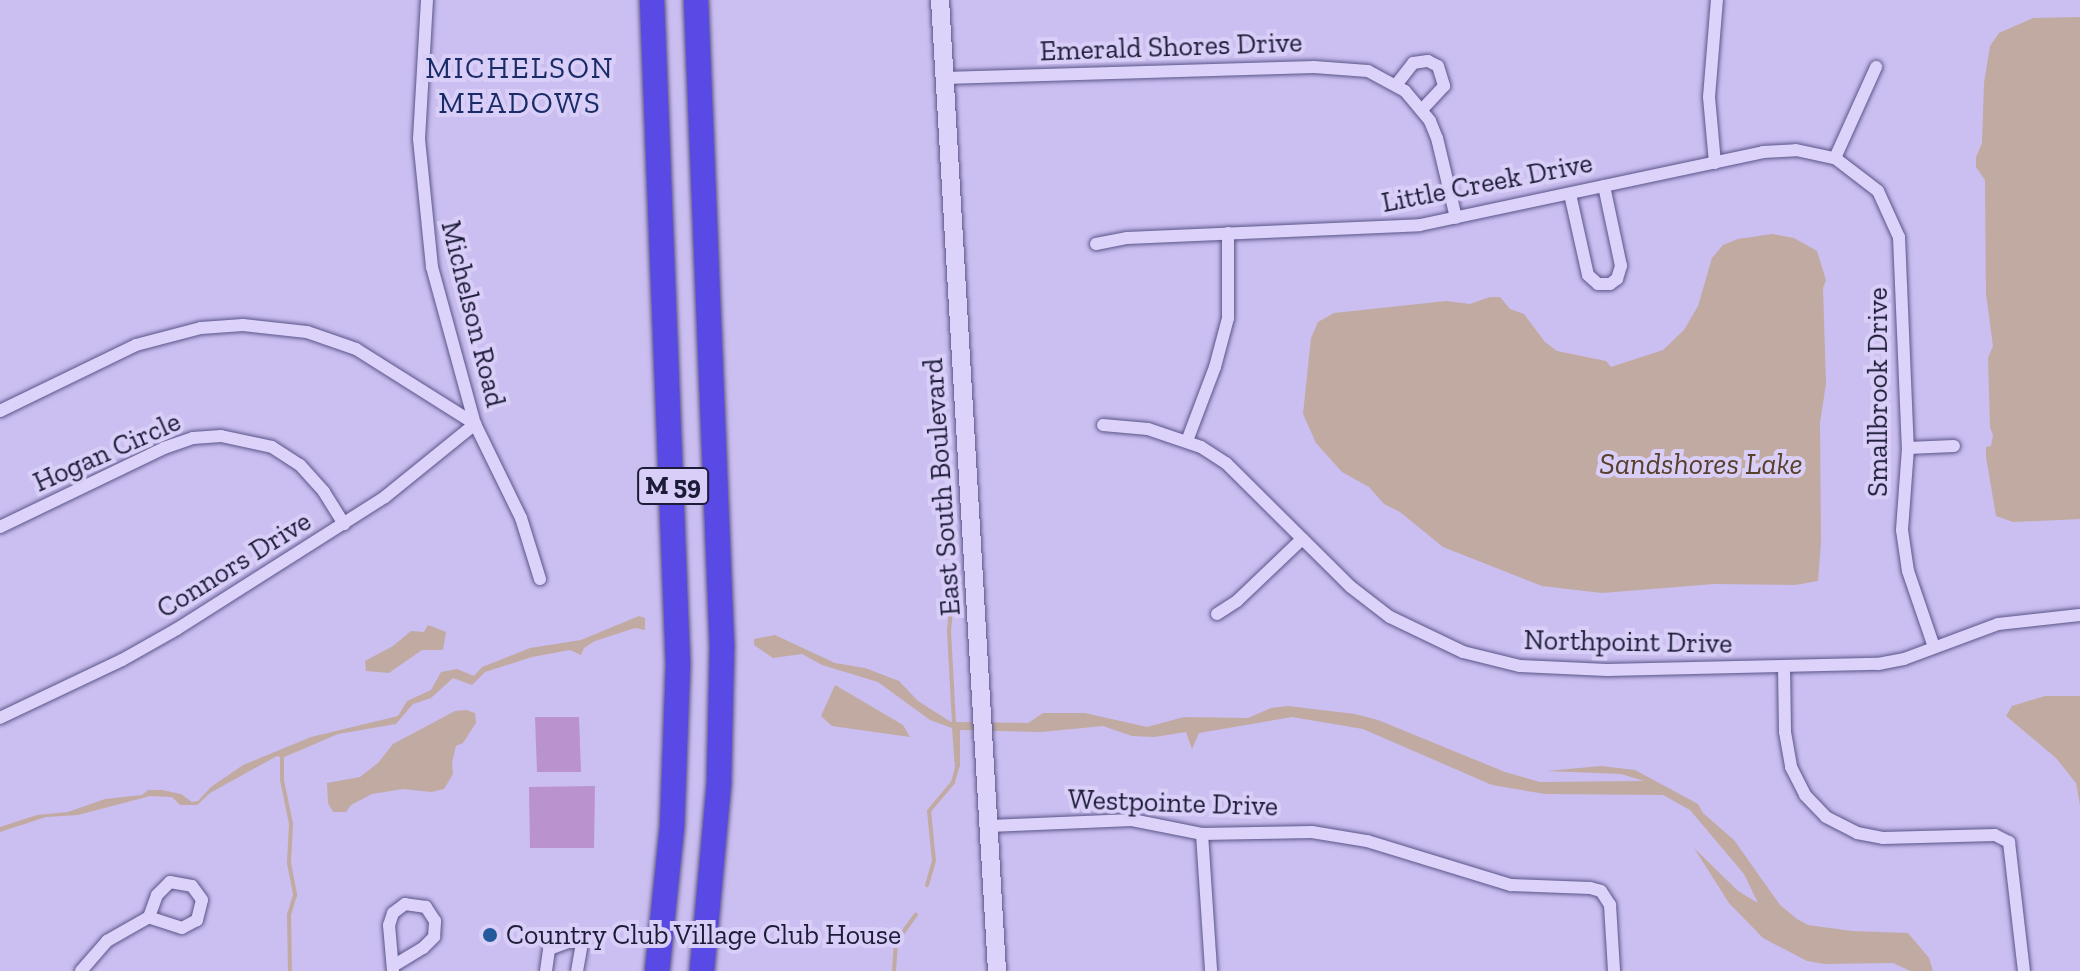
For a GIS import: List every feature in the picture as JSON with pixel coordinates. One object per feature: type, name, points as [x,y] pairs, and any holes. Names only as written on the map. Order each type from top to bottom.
[{"type":"highway","name":"M 59","points":[[652,0],[678,665],[672,827],[657,971]]},
{"type":"highway","name":"M 59","points":[[696,0],[722,646],[719,783],[702,971]]},
{"type":"street","name":"Michelson Road","points":[[427,0],[419,109],[424,215],[432,267],[475,424],[521,518],[540,579]]},
{"type":"street","name":"East South Boulevard","points":[[940,0],[997,971]]},
{"type":"street","points":[[1715,163],[1709,97],[1717,0]]},
{"type":"street","points":[[1396,85],[1413,63],[1428,61],[1438,66],[1444,86],[1422,110]]},
{"type":"street","name":"Emerald Shores Drive","points":[[944,78],[1332,67],[1368,71],[1396,85],[1422,110],[1437,138],[1456,218]]},
{"type":"street","points":[[1835,158],[1876,67]]},
{"type":"street","name":"Little Creek Drive","points":[[1096,244],[1127,238],[1377,229],[1456,218],[1763,152],[1796,150],[1835,158]]},
{"type":"street","name":"Smallbrook Drive","points":[[1835,158],[1864,177],[1878,191],[1899,237],[1908,448],[1903,509],[1904,552],[1913,589],[1934,647]]},
{"type":"street","points":[[1570,194],[1588,275],[1598,284],[1610,284],[1617,279],[1621,266],[1604,186]]},
{"type":"street","points":[[1187,441],[1224,340],[1230,291],[1228,233]]},
{"type":"street","points":[[0,411],[136,345],[201,328],[243,325],[282,327],[348,345],[379,360],[475,424]]},
{"type":"street","name":"Connors Drive","points":[[0,718],[122,660],[344,524],[421,470],[475,424]]},
{"type":"street","name":"Northpoint Drive","points":[[1103,425],[1148,429],[1187,441],[1226,463],[1351,587],[1390,617],[1442,644],[1485,658],[1557,670],[1878,664],[1998,624],[2080,615]]},
{"type":"street","name":"Hogan Circle","points":[[0,527],[164,448],[193,438],[221,436],[272,447],[300,465],[324,492],[344,524]]},
{"type":"street","points":[[1908,448],[1954,446]]},
{"type":"street","points":[[1217,614],[1237,601],[1302,539]]},
{"type":"street","points":[[1784,667],[1785,732],[1791,767],[1805,795],[1826,817],[1857,833],[1883,838],[1995,835],[2009,842],[2024,971]]},
{"type":"street","name":"Westpointe Drive","points":[[989,826],[1132,820],[1202,834],[1290,831],[1336,835],[1511,885],[1590,888],[1601,891],[1610,905],[1614,971]]},
{"type":"street","points":[[1202,834],[1211,971]]},
{"type":"street","points":[[81,971],[107,941],[149,917],[157,895],[170,882],[192,886],[202,900],[197,920],[182,928],[149,917]]},
{"type":"street","points":[[405,904],[426,907],[435,921],[434,937],[393,968],[389,925],[393,913],[405,904]]},
{"type":"street","points":[[546,971],[549,949],[571,941],[582,943],[577,971]]},
{"type":"shaded area","points":[[535,717],[579,717],[581,772],[537,772]]},
{"type":"shaded area","points":[[595,786],[594,848],[530,848],[529,787]]},
{"type":"water","points":[[2080,17],[2080,519],[2013,522],[1996,516],[1986,457],[1986,447],[1991,446],[1993,435],[1990,427],[1988,358],[1993,346],[1986,294],[1985,180],[1976,167],[1976,157],[1982,143],[1984,83],[1990,46],[1999,33],[2033,18]]},
{"type":"water","name":"Sandshores Lake","points":[[1772,234],[1794,238],[1817,251],[1826,280],[1823,288],[1826,384],[1820,423],[1821,542],[1818,581],[1795,585],[1714,584],[1602,593],[1542,586],[1443,547],[1400,512],[1384,504],[1369,487],[1342,472],[1316,443],[1303,414],[1311,338],[1318,322],[1334,313],[1446,301],[1470,304],[1500,297],[1510,309],[1524,314],[1545,342],[1557,351],[1606,361],[1611,367],[1663,350],[1684,330],[1698,306],[1712,258],[1723,245],[1738,239]]},
{"type":"water","points":[[639,616],[645,618],[645,630],[635,628],[595,641],[584,648],[581,655],[570,650],[532,657],[485,672],[472,685],[453,678],[431,698],[413,704],[396,724],[338,734],[282,758],[277,756],[210,793],[197,805],[180,805],[172,797],[150,796],[78,815],[46,817],[0,832],[0,827],[37,815],[68,812],[105,799],[142,795],[148,790],[181,794],[192,802],[198,801],[211,787],[243,765],[311,737],[398,716],[407,701],[431,690],[441,672],[457,669],[474,676],[482,667],[530,648],[581,640]]},
{"type":"water","points":[[428,625],[446,632],[443,650],[422,650],[389,673],[366,671],[365,661],[393,646],[411,631],[424,632]]},
{"type":"water","points":[[775,635],[835,663],[865,668],[899,681],[918,701],[951,722],[1028,723],[1043,713],[1085,713],[1147,727],[1184,717],[1248,718],[1271,708],[1288,706],[1378,720],[1505,772],[1540,782],[1644,781],[1621,774],[1547,771],[1601,766],[1635,770],[1698,804],[1703,813],[1734,840],[1780,905],[1797,919],[1808,925],[1852,931],[1908,933],[1929,958],[1933,971],[1910,971],[1893,963],[1825,964],[1807,961],[1763,938],[1729,903],[1694,848],[1738,891],[1758,903],[1744,874],[1690,810],[1663,795],[1545,794],[1492,785],[1363,729],[1292,717],[1199,733],[1192,749],[1186,732],[1154,737],[1132,736],[1103,726],[1041,732],[960,730],[960,767],[955,768],[952,728],[930,720],[878,682],[822,665],[802,654],[773,658],[754,645],[754,639]]},
{"type":"water","points":[[835,685],[903,725],[910,737],[832,726],[821,716]]},
{"type":"water","points":[[2045,696],[2080,696],[2080,805],[2076,783],[2056,758],[2006,716],[2012,706]]},
{"type":"water","points":[[455,711],[475,713],[476,723],[463,743],[456,746],[453,774],[444,789],[431,792],[403,789],[372,794],[351,805],[346,812],[333,812],[328,803],[327,783],[360,777],[378,763],[393,744]]},
{"type":"waterway","points":[[951,609],[949,631],[954,722]]},
{"type":"waterway","points":[[282,758],[282,780],[291,824],[289,863],[295,895],[289,915],[290,971]]},
{"type":"waterway","points":[[927,885],[934,861],[929,811],[953,782],[957,768]]},
{"type":"waterway","points":[[894,971],[896,942],[916,914]]},
{"type":"place","name":"Country Club Village Club House","points":[[490,935]]},
{"type":"district","name":"MICHELSON MEADOWS","points":[[520,85]]}]
